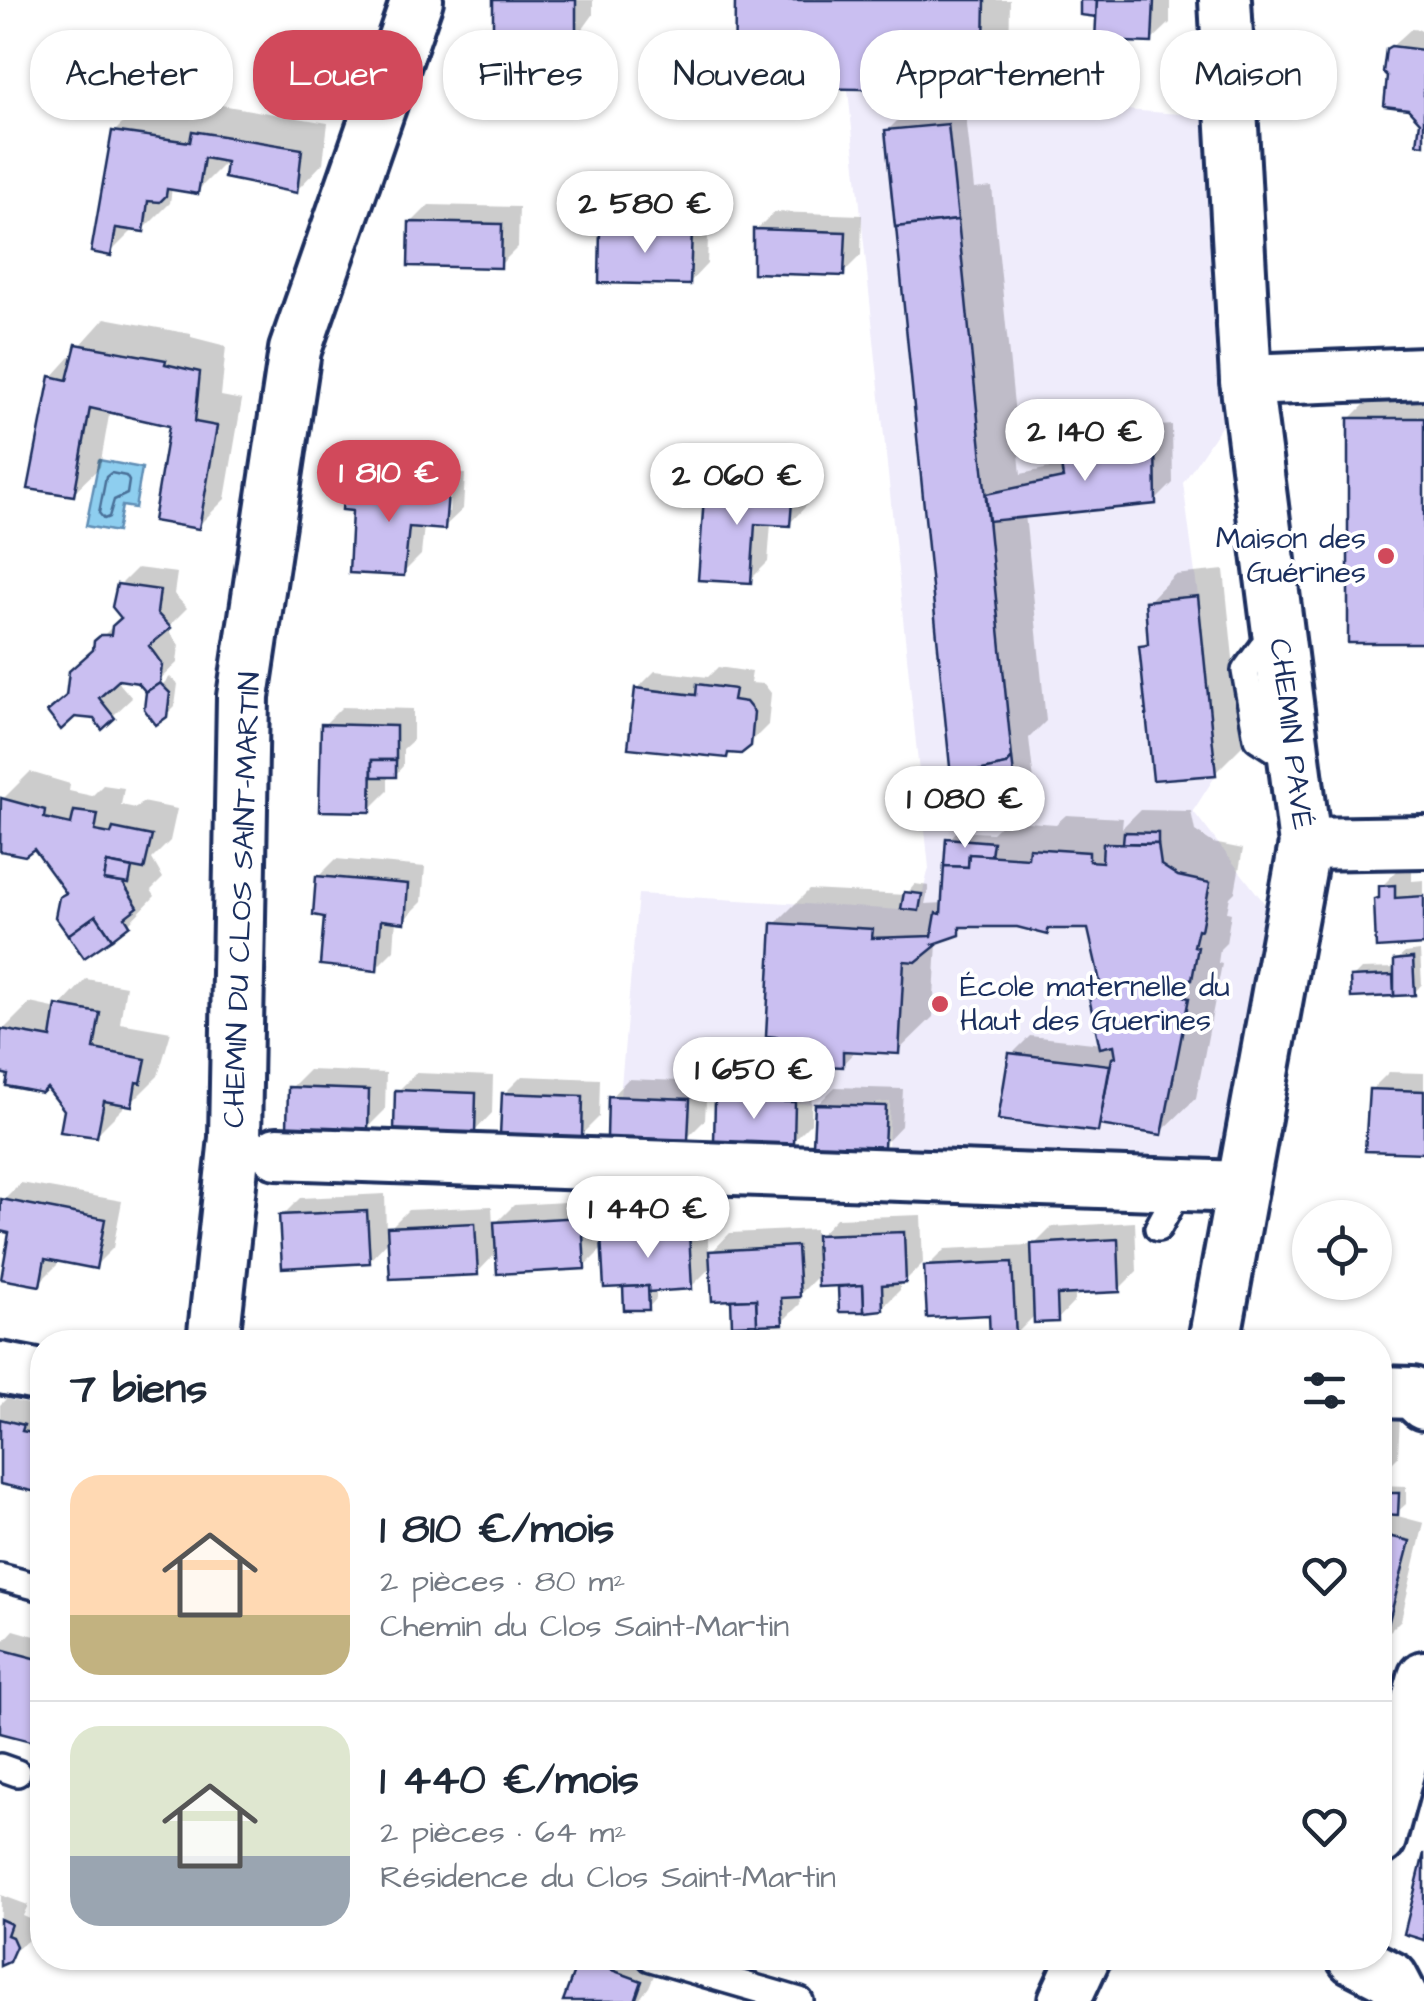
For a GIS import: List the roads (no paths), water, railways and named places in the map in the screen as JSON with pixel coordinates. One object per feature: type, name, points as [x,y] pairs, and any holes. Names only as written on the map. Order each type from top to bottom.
[{"type":"street","name":"CHEMIN DU CLOS SAINT-MARTIN","points":[[215,1330],[235,1138],[243,697],[294,350],[418,0]]},
{"type":"street","name":"CHEMIN PAVÉ","points":[[1216,1330],[1304,844],[1246,380],[1225,0]]},
{"type":"street","points":[[1246,380],[1424,373]]},
{"type":"street","points":[[1304,844],[1424,842]]},
{"type":"street","points":[[277,1153],[1242,1187]]},
{"type":"street","points":[[0,1368],[30,1374]]},
{"type":"street","points":[[1392,1392],[1412,1392],[1424,1404]]},
{"type":"street","points":[[1392,1795],[1424,1677]]},
{"type":"street","points":[[1064,2001],[1078,1970]]},
{"type":"street","points":[[1377,1970],[1392,1978],[1404,2001]]},
{"type":"lane","points":[[1158,1228],[1182,1184]]},
{"type":"lane","points":[[0,1577],[30,1585]]},
{"type":"lane","points":[[693,1970],[800,2001]]},
{"type":"water","points":[[99,460],[142,468],[135,508],[122,506],[117,532],[86,526]]},
{"type":"place","name":"Maison des Guérines","points":[[1386,556]]},
{"type":"place","name":"École maternelle du Haut des Guerines","points":[[940,1004]]}]
